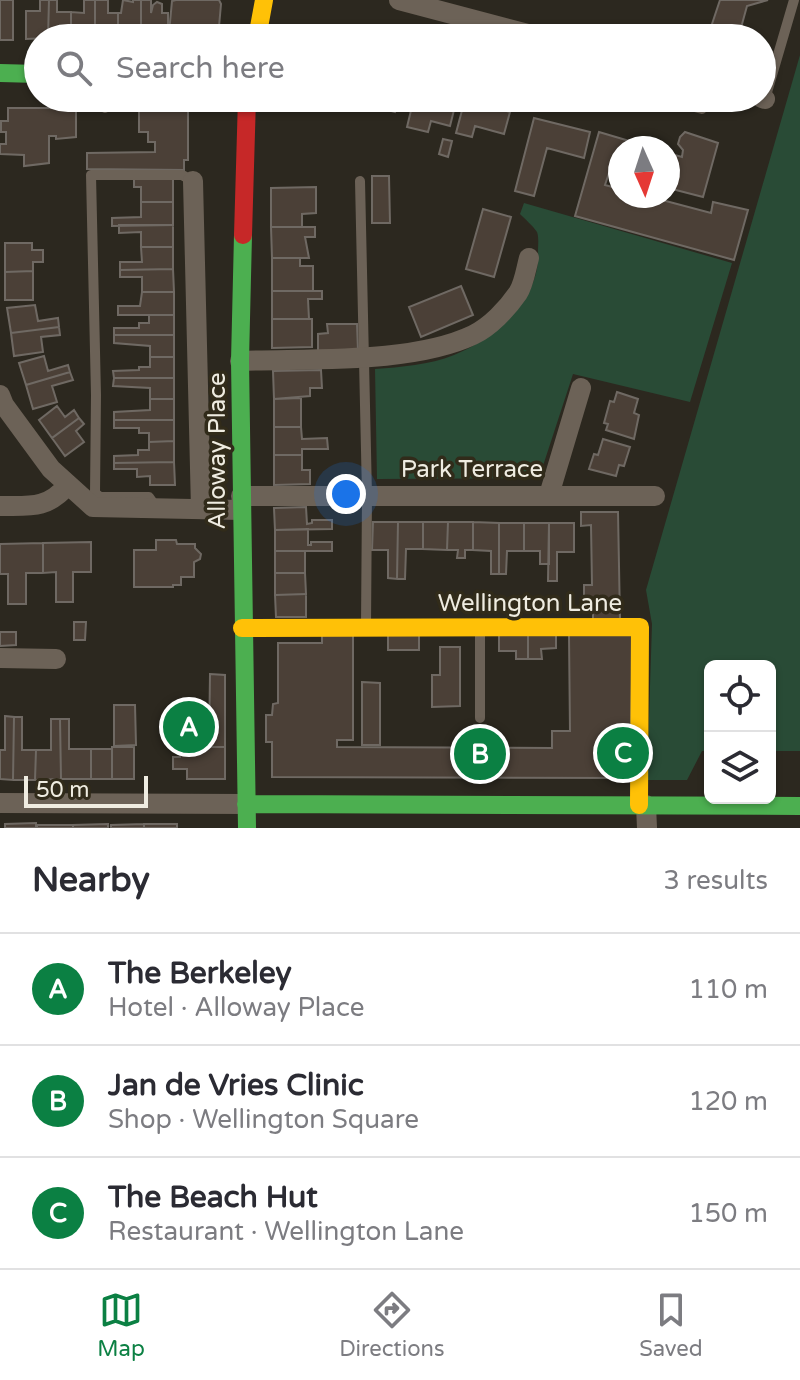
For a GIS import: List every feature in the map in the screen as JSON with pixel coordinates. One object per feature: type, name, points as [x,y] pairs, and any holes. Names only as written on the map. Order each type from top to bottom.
[{"type":"street","points":[[260,24],[264,0]]},
{"type":"street","points":[[399,0],[490,24]]},
{"type":"street","points":[[0,73],[24,74]]},
{"type":"street","name":"Alloway Place","points":[[247,112],[240,361],[247,828]]},
{"type":"street","points":[[193,181],[201,509]]},
{"type":"street","points":[[240,361],[363,356],[442,347],[476,334],[500,315],[519,291],[529,258]]},
{"type":"street","points":[[549,495],[581,388]]},
{"type":"street","name":"Park Terrace","points":[[0,395],[43,458],[93,507],[201,509],[241,503],[367,495],[655,496]]},
{"type":"street","points":[[0,506],[32,506],[56,500],[68,485]]},
{"type":"street","name":"Wellington Lane","points":[[242,628],[640,627],[643,805]]},
{"type":"street","points":[[0,658],[56,659]]},
{"type":"street","points":[[0,803],[800,806]]},
{"type":"street","points":[[643,805],[647,828]]},
{"type":"lane","points":[[776,59],[794,0]]},
{"type":"lane","points":[[157,508],[149,497],[100,497],[95,493],[91,175],[182,175],[193,181]]},
{"type":"lane","points":[[360,181],[367,495],[366,626]]},
{"type":"lane","points":[[480,627],[480,718]]},
{"type":"green space","points":[[800,55],[800,751],[776,751],[776,660],[704,660],[704,751],[687,780],[647,780],[652,624],[646,590]]},
{"type":"green space","points":[[524,203],[732,263],[690,402],[573,374],[539,478],[377,479],[375,369],[425,363],[454,355],[485,338],[512,315],[524,301],[537,269],[538,234],[520,214]]},
{"type":"building","points":[[0,0],[13,0],[13,40],[0,40]]},
{"type":"building","points":[[40,0],[49,0],[48,24],[26,24],[26,11],[40,11]]},
{"type":"building","points":[[49,0],[57,0],[57,12],[71,12],[71,24],[48,24]]},
{"type":"building","points":[[84,0],[95,0],[95,24],[71,24],[71,12],[84,13]]},
{"type":"building","points":[[95,0],[108,0],[108,13],[118,13],[118,24],[95,24]]},
{"type":"building","points":[[123,0],[141,0],[141,24],[118,24],[118,13],[121,13]]},
{"type":"building","points":[[141,0],[151,0],[151,13],[157,2],[162,4],[162,13],[168,13],[168,24],[141,24]]},
{"type":"building","points":[[219,0],[219,24],[170,24],[172,1]]},
{"type":"building","points":[[720,0],[768,0],[747,6],[742,24],[712,24]]},
{"type":"building","points":[[8,108],[24,108],[24,112],[76,112],[76,137],[56,139],[56,136],[49,136],[49,163],[24,166],[24,155],[0,154],[0,144],[6,144],[6,132],[1,132],[1,121],[8,121]]},
{"type":"building","points":[[139,112],[188,112],[188,160],[184,160],[184,170],[87,169],[87,153],[155,152],[155,142],[148,142],[148,132],[139,132]]},
{"type":"building","points":[[411,112],[454,112],[450,126],[431,121],[428,132],[407,127]]},
{"type":"building","points":[[462,112],[510,112],[504,134],[475,126],[472,137],[456,133]]},
{"type":"building","points":[[534,118],[590,132],[584,158],[547,148],[534,196],[515,191]]},
{"type":"building","points":[[599,132],[612,136],[608,136],[608,176],[605,185],[608,186],[608,208],[680,208],[680,205],[711,213],[713,202],[748,210],[734,260],[575,216]]},
{"type":"building","points":[[685,132],[718,143],[703,197],[680,191],[680,156],[683,150],[680,137]]},
{"type":"building","points":[[443,139],[452,141],[448,157],[439,154]]},
{"type":"building","points":[[372,176],[389,176],[390,223],[372,223]]},
{"type":"building","points":[[134,178],[173,178],[173,202],[141,202],[141,187],[134,187]]},
{"type":"building","points":[[316,187],[316,213],[302,214],[302,227],[271,227],[271,188]]},
{"type":"building","points":[[141,202],[173,202],[173,225],[112,226],[112,218],[141,217]]},
{"type":"building","points":[[483,209],[511,217],[494,277],[466,269]]},
{"type":"building","points":[[119,225],[173,225],[173,247],[141,247],[141,232],[119,233]]},
{"type":"building","points":[[271,227],[315,227],[315,237],[305,237],[309,258],[272,258]]},
{"type":"building","points":[[5,243],[32,243],[32,250],[43,250],[43,262],[33,262],[33,271],[5,272]]},
{"type":"building","points":[[141,247],[173,247],[173,269],[120,270],[120,262],[142,262]]},
{"type":"building","points":[[272,258],[300,258],[300,266],[313,266],[313,291],[272,291]]},
{"type":"building","points":[[173,269],[174,292],[142,292],[142,277],[120,277],[120,270]]},
{"type":"building","points":[[33,271],[33,300],[5,300],[5,272]]},
{"type":"building","points":[[461,286],[473,315],[421,337],[409,307]]},
{"type":"building","points":[[272,291],[322,291],[322,299],[308,299],[309,319],[272,319]]},
{"type":"building","points":[[142,292],[174,292],[174,315],[118,315],[118,306],[140,306]]},
{"type":"building","points":[[35,305],[38,321],[58,318],[59,327],[11,333],[7,308]]},
{"type":"building","points":[[149,315],[174,315],[174,335],[114,335],[114,328],[139,328],[139,323],[149,323]]},
{"type":"building","points":[[272,319],[312,319],[312,347],[272,348]]},
{"type":"building","points":[[327,324],[357,324],[358,351],[318,352],[318,334],[328,333]]},
{"type":"building","points":[[59,327],[60,335],[41,337],[43,352],[14,356],[11,333]]},
{"type":"building","points":[[114,335],[174,335],[174,357],[150,357],[150,346],[114,343]]},
{"type":"building","points":[[44,356],[48,371],[68,365],[70,372],[26,385],[19,363]]},
{"type":"building","points":[[150,357],[174,357],[174,378],[114,378],[113,371],[150,367]]},
{"type":"building","points":[[321,370],[322,388],[310,388],[310,396],[274,399],[273,371]]},
{"type":"building","points":[[70,372],[73,380],[52,386],[57,402],[33,409],[26,385]]},
{"type":"building","points":[[114,378],[174,378],[174,399],[150,399],[150,388],[113,386]]},
{"type":"building","points":[[617,392],[638,399],[634,413],[639,415],[634,439],[606,430],[608,424],[604,423],[610,401],[614,402]]},
{"type":"building","points":[[301,398],[301,427],[274,427],[274,399]]},
{"type":"building","points":[[150,399],[174,399],[174,420],[114,420],[114,412],[150,410]]},
{"type":"building","points":[[57,406],[65,417],[74,410],[79,418],[52,438],[39,420]]},
{"type":"building","points":[[79,418],[84,424],[76,431],[84,442],[65,456],[52,438]]},
{"type":"building","points":[[114,420],[174,420],[174,441],[149,442],[149,433],[139,433],[139,428],[114,428]]},
{"type":"building","points":[[274,427],[301,427],[302,439],[327,438],[328,449],[302,449],[302,455],[274,455]]},
{"type":"building","points":[[603,439],[630,447],[624,466],[619,465],[616,476],[589,469]]},
{"type":"building","points":[[174,441],[174,462],[114,463],[114,456],[138,455],[138,450],[149,450],[149,442]]},
{"type":"building","points":[[274,455],[302,455],[302,470],[310,470],[310,484],[274,485]]},
{"type":"building","points":[[174,462],[175,485],[150,485],[150,476],[137,477],[137,469],[114,469],[114,463]]},
{"type":"building","points":[[306,507],[307,524],[312,520],[332,520],[332,529],[275,530],[274,508]]},
{"type":"building","points":[[581,512],[618,512],[620,620],[593,620],[593,600],[584,600],[584,585],[592,585],[591,525],[581,526]]},
{"type":"building","points":[[373,522],[398,522],[397,579],[388,578],[388,550],[372,550]]},
{"type":"building","points":[[398,522],[423,522],[423,549],[406,549],[405,579],[397,579]]},
{"type":"building","points":[[423,522],[448,522],[447,550],[423,549]]},
{"type":"building","points":[[448,522],[473,522],[473,550],[465,550],[465,558],[457,558],[458,550],[447,550]]},
{"type":"building","points":[[473,522],[499,523],[499,574],[491,574],[491,551],[473,550]]},
{"type":"building","points":[[499,523],[524,523],[524,551],[507,551],[506,574],[499,574]]},
{"type":"building","points":[[524,523],[549,523],[549,564],[540,564],[540,551],[524,551]]},
{"type":"building","points":[[549,523],[574,523],[574,552],[557,552],[557,581],[548,581]]},
{"type":"building","points":[[308,529],[308,545],[311,542],[332,542],[332,551],[275,551],[275,530]]},
{"type":"building","points":[[156,540],[195,544],[201,554],[200,559],[194,562],[194,577],[181,577],[181,585],[173,587],[134,587],[134,550],[156,550]]},
{"type":"building","points":[[91,542],[91,572],[73,572],[73,602],[56,602],[56,572],[43,573],[43,543]]},
{"type":"building","points":[[43,543],[43,573],[26,573],[26,604],[8,604],[8,574],[0,574],[0,544]]},
{"type":"building","points":[[275,551],[305,551],[305,573],[275,573]]},
{"type":"building","points":[[275,573],[305,573],[306,594],[275,595]]},
{"type":"building","points":[[306,594],[306,617],[276,617],[275,595]]},
{"type":"building","points":[[74,622],[86,622],[85,640],[74,640]]},
{"type":"building","points":[[0,632],[16,632],[16,645],[0,646]]},
{"type":"building","points":[[322,633],[353,633],[353,740],[337,740],[337,747],[552,748],[552,731],[570,731],[569,635],[633,634],[630,778],[272,777],[272,742],[266,742],[266,715],[272,715],[273,704],[278,703],[278,643],[322,643]]},
{"type":"building","points":[[499,633],[528,633],[528,659],[516,659],[516,651],[499,651]]},
{"type":"building","points":[[528,633],[556,633],[556,648],[541,649],[542,659],[528,659]]},
{"type":"building","points":[[388,635],[419,635],[419,650],[388,650]]},
{"type":"building","points":[[440,647],[460,647],[460,706],[432,707],[432,675],[440,675]]},
{"type":"building","points":[[210,674],[225,675],[225,747],[209,747]]},
{"type":"building","points":[[362,682],[380,683],[380,745],[362,745]]},
{"type":"building","points":[[114,705],[135,705],[136,745],[114,746]]},
{"type":"building","points":[[180,706],[197,707],[197,747],[225,747],[225,779],[187,779],[187,769],[173,769],[173,757],[180,757]]},
{"type":"building","points":[[5,716],[14,717],[13,780],[0,779],[0,750],[5,750]]},
{"type":"building","points":[[14,717],[22,717],[22,750],[36,750],[35,780],[13,780]]},
{"type":"building","points":[[51,719],[60,719],[61,779],[35,780],[36,750],[51,750]]},
{"type":"building","points":[[60,719],[69,719],[69,749],[91,749],[91,779],[61,779]]},
{"type":"building","points":[[112,747],[134,747],[134,779],[112,779]]},
{"type":"building","points":[[91,749],[112,749],[112,779],[91,779]]},
{"type":"building","points":[[36,823],[36,828],[5,828],[5,824]]},
{"type":"building","points":[[108,824],[108,828],[73,828],[73,825]]},
{"type":"building","points":[[144,824],[177,824],[177,828],[144,828]]},
{"type":"building","points":[[144,824],[144,828],[111,828],[111,825]]},
{"type":"building","points":[[37,825],[73,825],[73,828],[37,828]]},
{"type":"traffic: fast","points":[[0,73],[24,74]]},
{"type":"traffic: fast","points":[[243,235],[240,361],[247,828]]},
{"type":"traffic: fast","points":[[246,804],[800,806]]},
{"type":"traffic: slow","points":[[260,24],[264,0]]},
{"type":"traffic: slow","points":[[242,628],[640,627],[639,805]]},
{"type":"traffic: jam","points":[[243,235],[247,112]]},
{"type":"place","name":"The Berkeley","points":[[189,727]]},
{"type":"place","name":"The Beach Hut","points":[[623,753]]},
{"type":"place","name":"Jan de Vries Clinic","points":[[480,754]]}]
